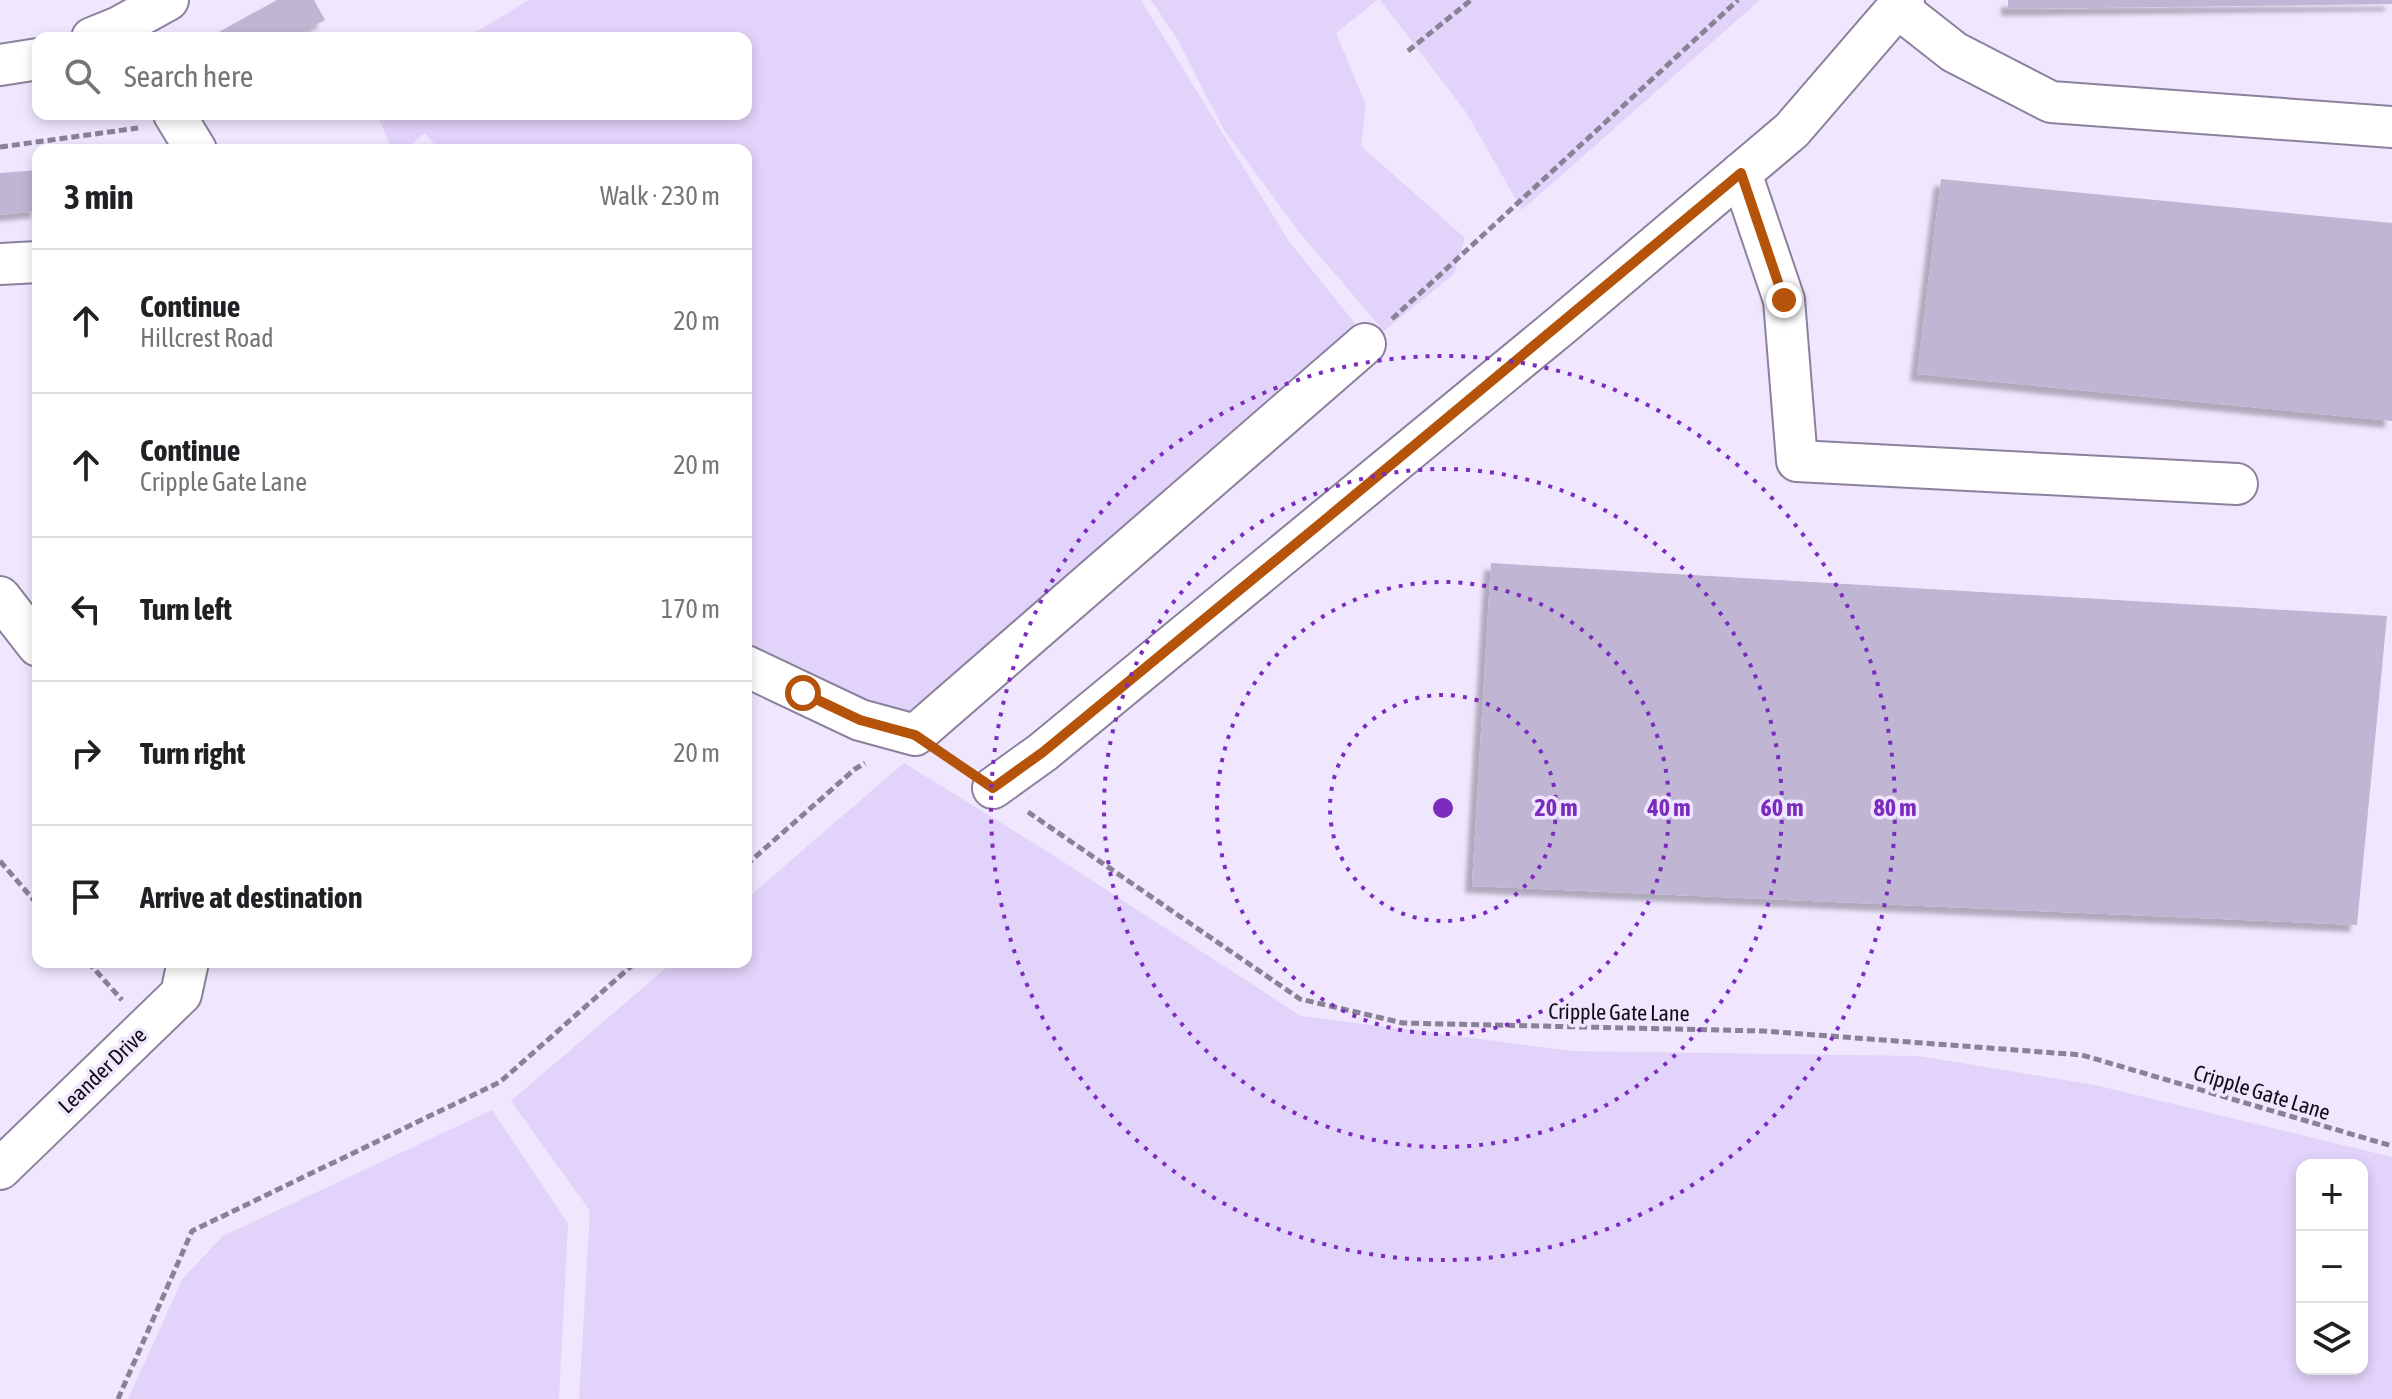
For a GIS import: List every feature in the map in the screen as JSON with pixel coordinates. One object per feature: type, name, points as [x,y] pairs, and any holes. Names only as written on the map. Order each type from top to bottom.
[{"type":"street","points":[[115,32],[168,0]]},
{"type":"street","points":[[993,788],[1103,702],[1552,333],[1792,130],[1901,4],[1954,52],[2051,102],[2392,127]]},
{"type":"street","points":[[0,65],[32,60]]},
{"type":"street","points":[[1741,173],[1784,300],[1797,461],[2237,484]]},
{"type":"street","points":[[0,264],[32,262]]},
{"type":"street","points":[[752,669],[860,720],[915,735],[1365,344]]},
{"type":"street","points":[[0,597],[32,638]]},
{"type":"street","name":"Leander Drive","points":[[0,1169],[181,994],[187,968]]},
{"type":"path","points":[[1408,51],[1471,0]]},
{"type":"path","points":[[1365,344],[1738,0]]},
{"type":"path","points":[[0,147],[183,129]]},
{"type":"path","points":[[752,860],[855,769],[915,735]]},
{"type":"path","name":"Cripple Gate Lane","points":[[993,788],[1300,999],[1403,1023],[1763,1031],[2082,1055],[2392,1146]]},
{"type":"path","points":[[0,861],[32,898]]},
{"type":"path","points":[[93,968],[146,1028]]},
{"type":"path","points":[[118,1399],[192,1231],[500,1082],[629,968]]},
{"type":"shaded area","points":[[529,0],[1141,0],[1288,240],[1362,332],[918,714],[844,694],[752,650],[752,144],[434,144],[425,133],[411,144],[390,144],[380,120],[752,120],[752,32],[476,32]]},
{"type":"shaded area","points":[[1151,0],[1377,0],[1336,33],[1366,105],[1361,146],[1465,238],[1454,274],[1384,331],[1299,232],[1224,130],[1177,39]]},
{"type":"shaded area","points":[[1380,0],[1760,0],[1522,210],[1466,112]]},
{"type":"shaded area","points":[[904,763],[1045,850],[1301,1016],[1572,1051],[1919,1056],[2095,1085],[2392,1157],[2392,1399],[579,1399],[590,1211],[511,1101],[666,968],[752,968],[752,894]]},
{"type":"shaded area","points":[[492,1110],[568,1223],[559,1399],[128,1399],[183,1278],[223,1236]]},
{"type":"building","points":[[277,0],[314,0],[325,20],[303,32],[219,32]]},
{"type":"building","points":[[2008,0],[2392,0],[2392,4],[2008,9]]},
{"type":"building","points":[[32,170],[32,212],[0,215],[0,173]]},
{"type":"building","points":[[1941,179],[2392,223],[2392,421],[1917,374]]},
{"type":"building","points":[[1491,563],[2387,616],[2357,925],[1472,886]]},
{"type":"route","points":[[803,693],[860,720],[915,735],[993,788],[1043,752],[1564,323],[1741,173],[1784,300]]}]
